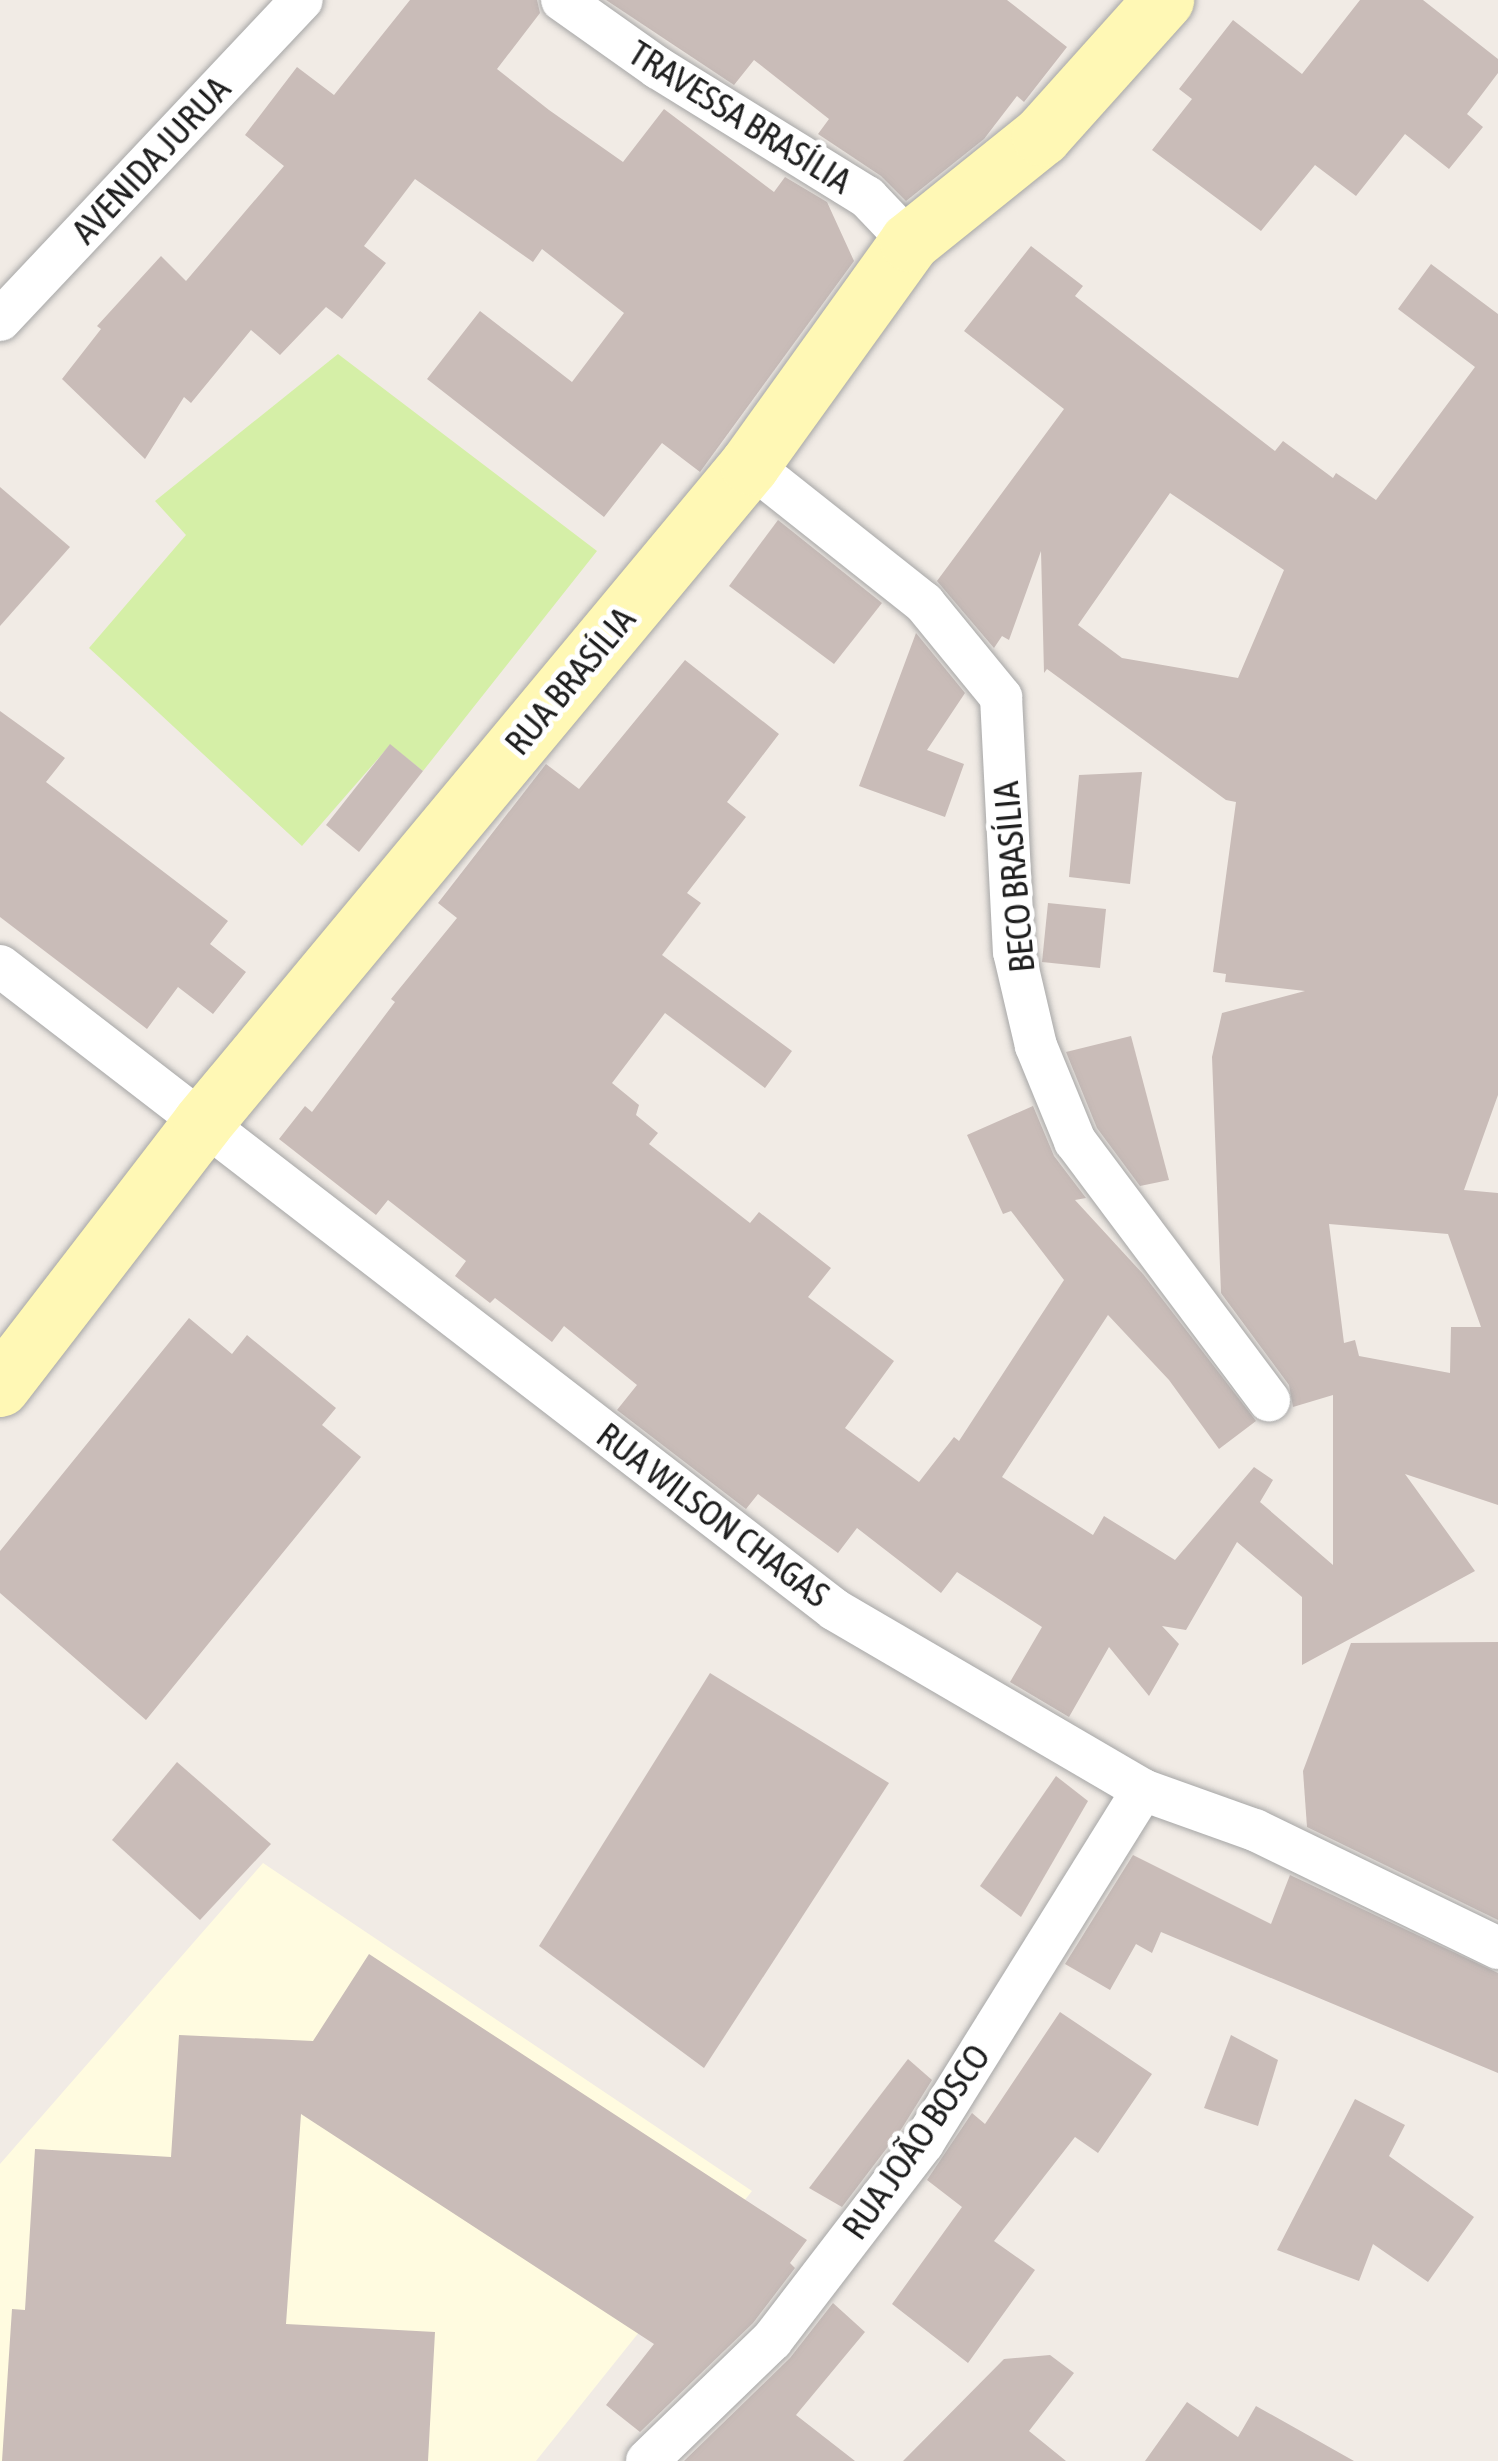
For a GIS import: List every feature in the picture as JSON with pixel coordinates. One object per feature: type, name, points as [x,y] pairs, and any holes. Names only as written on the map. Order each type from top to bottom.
[{"type":"street","name":"AVENIDA JURUA","points":[[0,320],[302,0]]},
{"type":"street","name":"TRAVESSA BRASÍLIA","points":[[562,0],[658,68],[867,196],[910,242]]},
{"type":"street","name":"RUA BRASÍLIA","points":[[0,1387],[202,1123],[750,465],[910,242],[1042,136],[1164,0]]},
{"type":"street","name":"BECO BRASÍLIA","points":[[750,465],[924,603],[1001,697],[1014,952],[1036,1046],[1075,1142],[1269,1400]]},
{"type":"street","name":"RUA WILSON CHAGAS","points":[[0,965],[836,1610],[1143,1790],[1255,1830],[1498,1948]]},
{"type":"street","name":"RUA JOÃO BOSCO","points":[[647,2461],[772,2340],[922,2143],[1143,1790]]},
{"type":"shaded area","points":[[263,1863],[752,2191],[536,2461],[0,2461],[0,2164]]},
{"type":"green space","points":[[338,354],[597,551],[423,771],[390,745],[302,846],[89,648],[186,535],[155,501]]},
{"type":"building","points":[[410,0],[537,0],[540,13],[497,69],[623,162],[664,109],[774,192],[785,177],[827,202],[854,261],[700,472],[662,443],[604,517],[427,379],[480,311],[572,382],[624,313],[542,249],[533,262],[415,179],[364,246],[386,263],[342,319],[326,307],[280,355],[251,330],[191,403],[184,397],[145,459],[62,379],[101,329],[97,326],[161,256],[186,281],[284,166],[245,135],[297,67],[334,95]]},
{"type":"building","points":[[606,0],[1007,0],[1067,47],[1024,102],[1017,96],[984,139],[906,201],[881,176],[818,134],[829,119],[754,60],[734,85]]},
{"type":"building","points":[[1360,0],[1423,0],[1498,59],[1498,73],[1467,114],[1483,127],[1449,169],[1405,134],[1356,196],[1315,165],[1261,231],[1152,150],[1192,99],[1179,89],[1233,20],[1302,74]]},
{"type":"building","points":[[1031,246],[1083,286],[1075,296],[1275,451],[1283,441],[1333,478],[1336,473],[1376,500],[1475,367],[1398,309],[1431,264],[1498,314],[1498,1095],[1464,1190],[1498,1193],[1498,1505],[1405,1474],[1475,1571],[1302,1665],[1302,1597],[1237,1542],[1186,1630],[1162,1626],[1179,1644],[1149,1696],[1109,1647],[1069,1717],[1010,1682],[1042,1627],[957,1572],[941,1593],[857,1528],[838,1553],[758,1494],[746,1509],[617,1410],[637,1385],[564,1326],[552,1342],[495,1298],[490,1303],[455,1276],[466,1261],[388,1200],[376,1215],[279,1139],[305,1106],[312,1112],[395,1002],[391,999],[457,918],[438,903],[546,764],[579,789],[685,660],[779,734],[727,802],[746,817],[687,893],[701,903],[662,955],[792,1051],[765,1088],[665,1013],[612,1083],[639,1105],[636,1115],[658,1133],[649,1144],[750,1223],[759,1212],[831,1268],[808,1297],[894,1361],[845,1428],[919,1482],[954,1437],[959,1441],[1064,1280],[1011,1211],[1003,1214],[967,1135],[1033,1106],[1054,1156],[1086,1198],[1075,1200],[1143,1274],[1256,1421],[1219,1449],[1169,1380],[1108,1315],[1002,1477],[1093,1535],[1104,1516],[1175,1560],[1254,1467],[1273,1480],[1260,1502],[1333,1565],[1333,1395],[1293,1407],[1289,1385],[1221,1293],[1212,1057],[1222,1013],[1305,991],[1225,982],[1226,974],[1213,972],[1236,802],[1226,800],[1047,669],[1044,673],[1041,551],[1009,640],[1002,636],[994,648],[937,581],[1064,409],[964,331]],"holes":[[[1170,493],[1284,570],[1238,678],[1122,658],[1078,625]],[[1329,1224],[1448,1234],[1481,1327],[1451,1327],[1450,1373],[1359,1356],[1355,1340],[1344,1343]]]},
{"type":"building","points":[[0,487],[70,547],[0,626]]},
{"type":"building","points":[[778,520],[882,603],[834,664],[729,586]]},
{"type":"building","points":[[916,633],[965,693],[927,750],[964,764],[945,817],[859,786]]},
{"type":"building","points":[[0,711],[65,758],[46,782],[228,921],[210,944],[246,972],[213,1014],[178,987],[147,1029],[0,917]]},
{"type":"building","points":[[390,744],[423,771],[359,852],[326,825]]},
{"type":"building","points":[[1142,772],[1130,884],[1069,877],[1079,775]]},
{"type":"building","points":[[1048,903],[1106,909],[1100,968],[1042,962]]},
{"type":"building","points":[[1131,1036],[1169,1180],[1140,1186],[1097,1128],[1066,1052]]},
{"type":"building","points":[[189,1318],[232,1354],[247,1335],[336,1408],[322,1425],[361,1457],[146,1720],[0,1593],[0,1551]]},
{"type":"building","points":[[1498,1642],[1498,1920],[1307,1827],[1303,1771],[1351,1643]]},
{"type":"building","points":[[710,1673],[889,1783],[704,2068],[539,1946]]},
{"type":"building","points":[[177,1762],[271,1844],[200,1920],[112,1840]]},
{"type":"building","points":[[1056,1776],[1088,1801],[1021,1917],[980,1886]]},
{"type":"building","points":[[1133,1855],[1271,1924],[1290,1875],[1498,1973],[1498,2073],[1161,1932],[1152,1953],[1136,1944],[1110,1990],[1065,1964]]},
{"type":"building","points":[[369,1954],[807,2240],[790,2263],[795,2268],[753,2323],[640,2432],[606,2405],[654,2344],[301,2114],[286,2324],[435,2332],[428,2461],[2,2461],[12,2309],[25,2310],[35,2149],[171,2157],[179,2035],[313,2041]]},
{"type":"building","points":[[1060,2012],[1152,2074],[1098,2153],[1075,2137],[994,2241],[1035,2270],[968,2363],[892,2304],[962,2207],[927,2180],[972,2113],[985,2124]]},
{"type":"building","points":[[1231,2035],[1278,2060],[1258,2126],[1204,2108]]},
{"type":"building","points":[[908,2059],[932,2080],[842,2207],[809,2188]]},
{"type":"building","points":[[1355,2099],[1405,2125],[1389,2156],[1474,2217],[1428,2282],[1373,2244],[1359,2281],[1277,2250]]},
{"type":"building","points":[[833,2303],[865,2332],[796,2415],[855,2461],[684,2461],[790,2358]]},
{"type":"building","points":[[1050,2355],[1074,2373],[1029,2431],[1066,2461],[903,2461],[1004,2359]]},
{"type":"building","points":[[1187,2402],[1238,2437],[1256,2406],[1354,2461],[1145,2461]]}]
